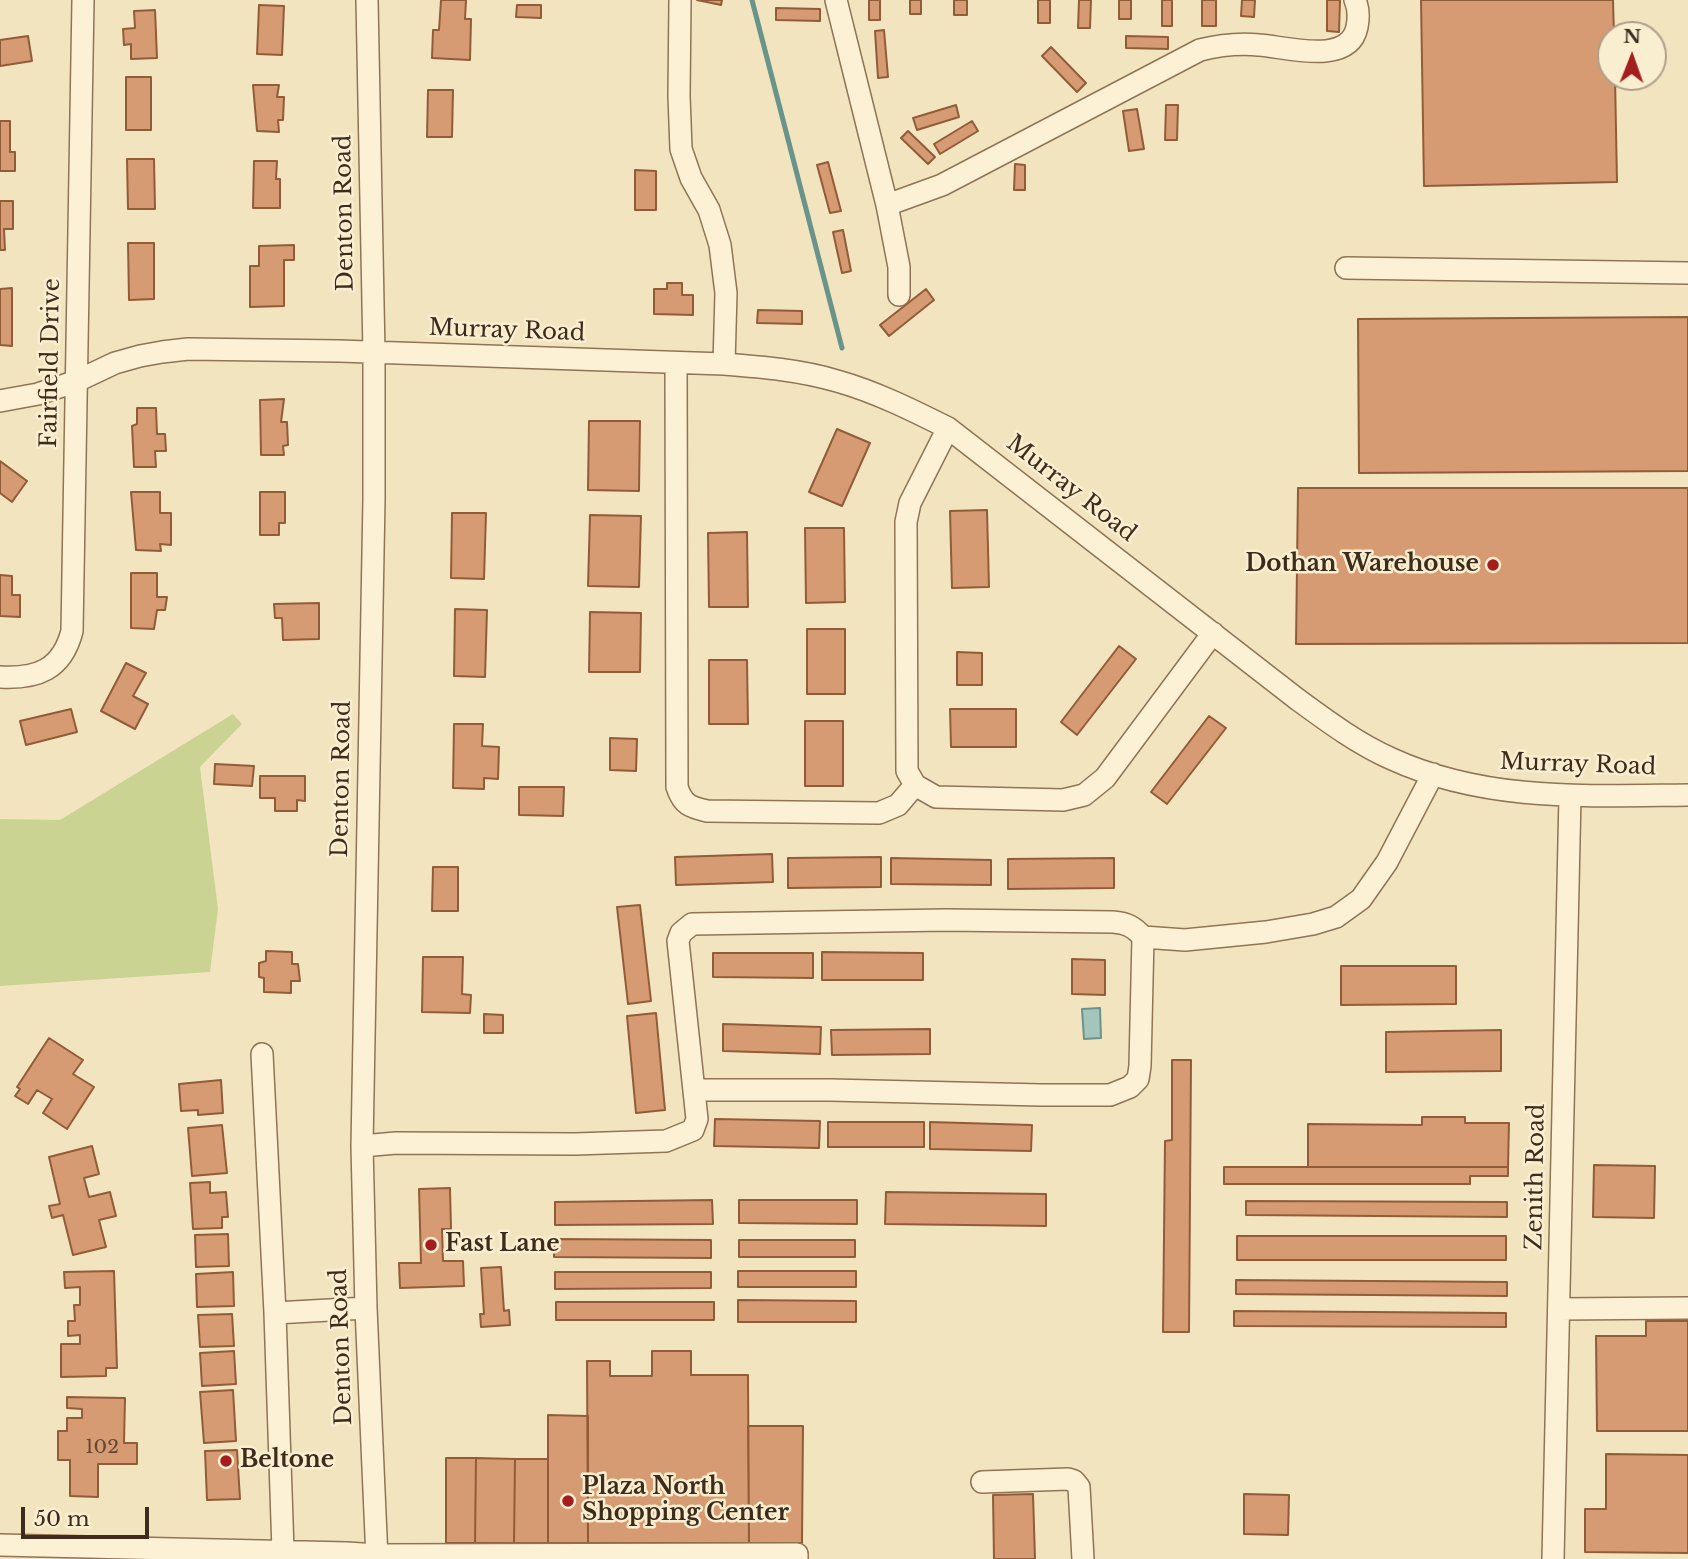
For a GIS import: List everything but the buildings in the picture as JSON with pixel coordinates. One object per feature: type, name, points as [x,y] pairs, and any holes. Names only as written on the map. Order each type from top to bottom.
[{"type":"street","name":"Fairfield Drive","points":[[0,677],[26,677],[49,668],[58,660],[69,642],[73,621],[83,0]]},
{"type":"street","name":"Denton Road","points":[[367,0],[374,499],[362,1146],[377,1557]]},
{"type":"street","points":[[680,0],[678,96],[681,149],[691,178],[709,210],[720,245],[726,293],[724,365]]},
{"type":"street","points":[[836,0],[887,205],[898,267],[898,295]]},
{"type":"street","points":[[887,205],[942,185],[1200,50],[1237,44],[1312,51],[1340,48],[1351,41],[1356,32],[1359,21],[1355,0]]},
{"type":"street","points":[[1346,268],[1688,272]]},
{"type":"street","name":"Murray Road","points":[[0,401],[38,394],[77,381],[115,363],[188,349],[560,358],[724,365],[767,368],[835,380],[899,404],[948,428],[1332,725],[1393,760],[1457,782],[1488,789],[1570,796],[1688,795]]},
{"type":"street","points":[[676,363],[677,787],[681,799],[696,809],[708,811],[879,813],[898,805],[915,785]]},
{"type":"street","points":[[948,428],[911,503],[906,522],[906,771],[915,785],[936,797],[1063,800],[1084,795],[1105,778],[1213,632]]},
{"type":"street","points":[[1143,937],[1185,940],[1266,932],[1336,917],[1361,900],[1387,862],[1433,774]]},
{"type":"street","name":"Zenith Road","points":[[1553,1559],[1570,796]]},
{"type":"street","points":[[362,1146],[396,1143],[575,1144],[666,1141],[693,1130],[697,1119],[678,941],[681,933],[692,924],[946,920],[1114,922],[1135,928],[1143,937],[1138,1079],[1130,1087],[1110,1095],[694,1090]]},
{"type":"street","points":[[262,1054],[283,1551]]},
{"type":"street","points":[[275,1313],[366,1308]]},
{"type":"street","points":[[1559,1309],[1688,1308]]},
{"type":"street","points":[[982,1482],[1074,1481],[1079,1487],[1083,1559]]},
{"type":"street","points":[[0,1545],[283,1551],[377,1557],[797,1557]]},
{"type":"green space","points":[[233,714],[242,724],[200,767],[218,909],[210,972],[0,986],[0,819],[60,820]]},
{"type":"water","points":[[1100,1008],[1101,1038],[1084,1039],[1082,1009]]},
{"type":"waterway","points":[[752,0],[842,348]]},
{"type":"place","name":"Dothan Warehouse","points":[[1493,565]]},
{"type":"place","name":"Fast Lane","points":[[431,1245]]},
{"type":"place","name":"Beltone","points":[[226,1461]]},
{"type":"place","name":"Plaza North Shopping Center","points":[[568,1501]]}]
